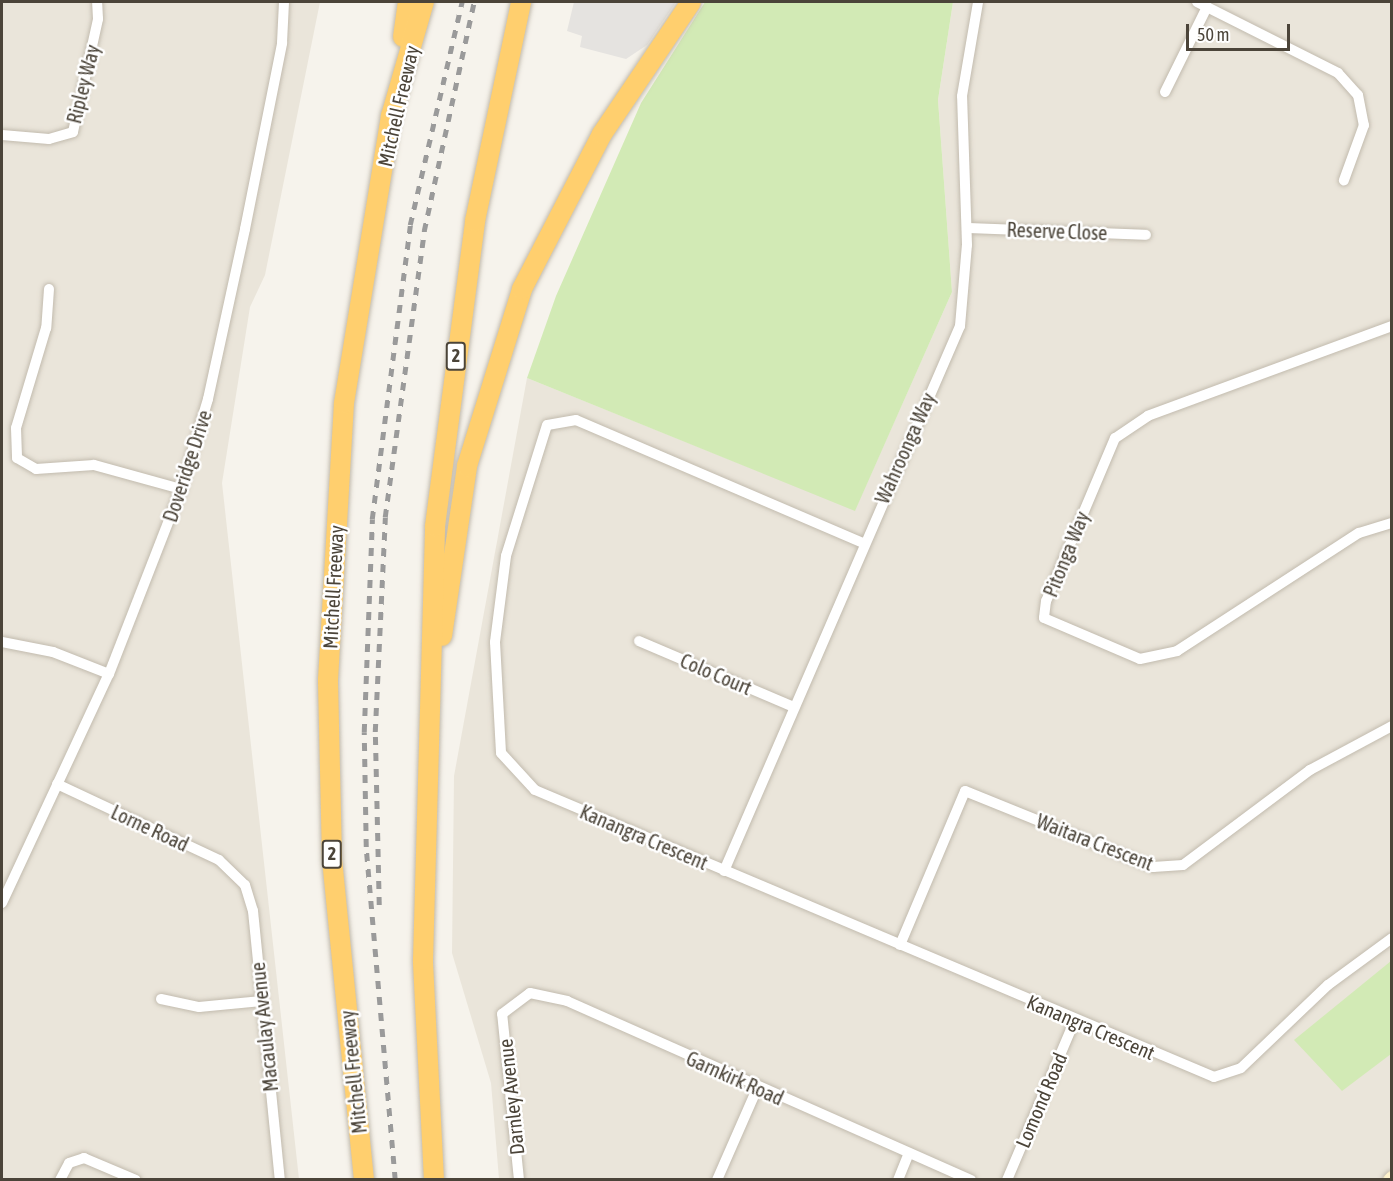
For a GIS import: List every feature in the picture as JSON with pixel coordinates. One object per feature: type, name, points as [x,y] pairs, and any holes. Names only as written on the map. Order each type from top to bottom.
[{"type":"highway","points":[[391,116],[408,2]]},
{"type":"highway","name":"Mitchell Freeway","points":[[364,1179],[332,858],[328,680],[345,403],[391,116],[424,2]]},
{"type":"highway","name":"2","points":[[434,1179],[423,960],[440,469],[475,221],[521,2]]},
{"type":"highway","points":[[430,716],[467,466],[498,354],[567,196],[691,2]]},
{"type":"street","name":"Ripley Way","points":[[2,135],[49,139],[73,132],[98,19],[97,2]]},
{"type":"street","name":"Doveridge Drive","points":[[2,903],[109,674],[181,489],[208,399],[243,240],[282,43],[284,2]]},
{"type":"street","name":"Wahroonga Way","points":[[724,871],[863,543],[960,326],[967,294],[962,96],[978,2]]},
{"type":"street","points":[[1165,92],[1202,4],[1338,74],[1358,95],[1364,124],[1344,180]]},
{"type":"street","name":"Reserve Close","points":[[967,228],[1146,235]]},
{"type":"street","points":[[49,289],[46,328],[16,428],[16,458],[36,469],[94,465],[181,489]]},
{"type":"street","name":"Pitonga Way","points":[[1392,326],[1148,416],[1115,438],[1046,601],[1044,618],[1140,659],[1177,651],[1359,533],[1392,523]]},
{"type":"street","name":"Kanangra Crescent","points":[[863,543],[576,420],[547,425],[506,556],[495,642],[501,753],[535,790],[1214,1077],[1241,1068],[1328,985],[1392,938]]},
{"type":"street","name":"Colo Court","points":[[639,641],[794,707]]},
{"type":"street","points":[[2,642],[53,652],[109,674]]},
{"type":"street","name":"Waitara Crescent","points":[[900,945],[965,791],[1153,867],[1183,865],[1310,770],[1392,726]]},
{"type":"street","name":"Lorne Road","points":[[57,784],[219,860],[240,877]]},
{"type":"street","name":"Macaulay Avenue","points":[[240,877],[251,902],[280,1179]]},
{"type":"street","name":"Garnkirk Road","points":[[502,1014],[530,993],[567,1001],[756,1089],[971,1179]]},
{"type":"street","points":[[160,999],[199,1007],[262,1001]]},
{"type":"street","name":"Darnley Avenue","points":[[502,1014],[519,1179]]},
{"type":"street","name":"Lomond Road","points":[[1007,1179],[1075,1020]]},
{"type":"street","points":[[717,1179],[756,1089]]},
{"type":"street","points":[[898,1179],[909,1153]]},
{"type":"street","points":[[60,1179],[69,1162],[84,1158],[136,1179]]},
{"type":"shaded area","points":[[2,2],[320,2],[265,275],[250,307],[222,483],[299,1179],[2,1180]]},
{"type":"shaded area","points":[[574,2],[676,2],[647,45],[626,59],[580,47],[582,36],[567,31]]},
{"type":"shaded area","points":[[953,2],[1391,2],[1391,1179],[499,1179],[491,1083],[452,953],[454,776],[527,378],[855,510],[952,292],[938,100]]},
{"type":"green space","points":[[705,2],[953,2],[938,100],[952,292],[855,511],[527,378],[556,296],[641,103]]},
{"type":"green space","points":[[1391,961],[1391,1054],[1342,1091],[1294,1040]]},
{"type":"railway","points":[[395,1180],[366,847],[364,732],[372,519],[410,225],[462,2]]},
{"type":"railway","points":[[379,905],[375,732],[385,517],[424,231],[474,2]]}]
